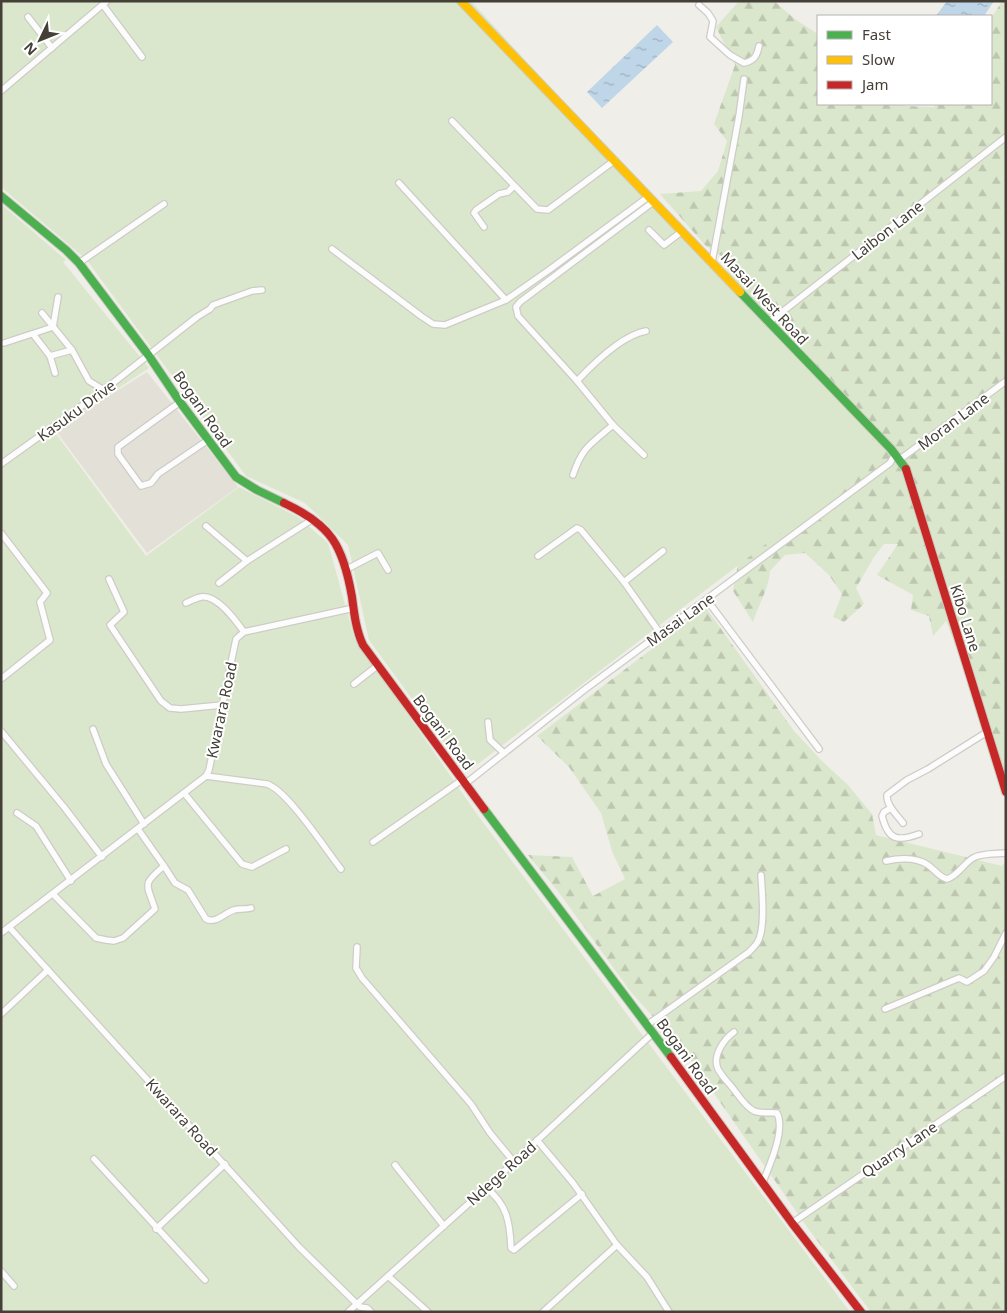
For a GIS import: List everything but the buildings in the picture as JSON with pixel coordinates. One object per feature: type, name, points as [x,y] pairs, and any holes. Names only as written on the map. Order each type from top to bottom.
[{"type":"street","name":"Masai West Road","points":[[461,1],[615,160],[897,458]]},
{"type":"street","points":[[1,91],[105,3],[142,57]]},
{"type":"street","points":[[699,6],[708,13],[713,21],[710,37],[730,55],[744,64],[751,62],[758,54],[759,46]]},
{"type":"street","points":[[28,18],[52,48]]},
{"type":"street","points":[[712,262],[744,79]]},
{"type":"street","points":[[452,121],[537,209],[548,210],[615,160]]},
{"type":"street","name":"Laibon Lane","points":[[768,323],[1006,137]]},
{"type":"street","points":[[399,183],[506,300]]},
{"type":"street","points":[[484,227],[474,213],[476,210],[499,194],[508,192],[514,186]]},
{"type":"street","name":"Bogani Road","points":[[1,196],[79,262],[230,470],[243,483],[284,502],[313,519],[330,534],[342,555],[347,569],[362,642],[377,666],[861,1312]]},
{"type":"street","points":[[332,249],[433,324],[439,326],[450,324],[506,300],[650,199]]},
{"type":"street","points":[[644,455],[613,425],[518,316],[516,308],[520,302],[650,199]]},
{"type":"street","points":[[79,262],[164,204]]},
{"type":"street","points":[[649,230],[664,246],[682,232]]},
{"type":"street","name":"Kasuku Drive","points":[[1,464],[104,390],[213,305],[252,291],[262,290]]},
{"type":"street","points":[[53,327],[58,297]]},
{"type":"street","points":[[42,313],[72,350],[89,381],[104,390]]},
{"type":"street","points":[[4,343],[53,327]]},
{"type":"street","points":[[577,382],[595,363],[632,336],[646,331]]},
{"type":"street","points":[[33,334],[50,356],[55,373]]},
{"type":"street","points":[[50,356],[72,350]]},
{"type":"street","name":"Moran Lane","points":[[897,458],[1006,381]]},
{"type":"street","points":[[180,402],[118,447],[118,454],[141,486],[151,483],[158,474],[208,440]]},
{"type":"street","points":[[573,475],[583,450],[613,425]]},
{"type":"street","name":"Masai Lane","points":[[373,842],[464,782],[504,753],[584,690],[897,458]]},
{"type":"street","name":"Kibo Lane","points":[[897,458],[906,469],[916,498],[1006,792]]},
{"type":"street","points":[[219,584],[247,561],[313,519]]},
{"type":"street","points":[[206,526],[247,561]]},
{"type":"street","points":[[538,556],[579,528],[624,582],[660,634]]},
{"type":"street","points":[[1,533],[47,593],[40,602],[50,640],[1,679]]},
{"type":"street","points":[[624,582],[663,551]]},
{"type":"street","points":[[347,569],[378,553],[388,570]]},
{"type":"street","points":[[109,579],[124,612],[110,625],[161,701],[170,708],[181,709],[222,705]]},
{"type":"street","points":[[186,604],[201,597],[207,597],[220,604],[244,632],[354,608]]},
{"type":"street","points":[[707,600],[819,749]]},
{"type":"street","name":"Kwarara Road","points":[[1,932],[206,776],[209,770],[236,639],[244,632]]},
{"type":"street","points":[[354,684],[377,666]]},
{"type":"street","points":[[488,722],[490,740],[504,753]]},
{"type":"street","points":[[94,729],[106,764],[144,824]]},
{"type":"street","points":[[1,731],[102,856]]},
{"type":"street","points":[[903,822],[891,808],[887,794],[987,732]]},
{"type":"street","points":[[206,776],[267,784],[275,788],[299,814],[341,869]]},
{"type":"street","points":[[184,793],[242,864],[252,868],[286,850]]},
{"type":"street","points":[[891,808],[884,812],[882,816],[887,830],[891,834],[904,839],[919,834]]},
{"type":"street","points":[[17,813],[36,826],[70,881]]},
{"type":"street","points":[[138,829],[171,878],[188,890],[206,920],[214,921],[234,910],[251,908]]},
{"type":"street","points":[[886,861],[898,858],[923,862],[947,879],[956,875],[963,866],[975,857],[1006,853]]},
{"type":"street","points":[[53,894],[96,938],[114,941],[123,938],[155,909],[147,888],[149,879],[164,866]]},
{"type":"street","points":[[647,1024],[749,952],[757,944],[761,929],[761,875]]},
{"type":"street","name":"Kwarara Road","points":[[9,927],[299,1247],[360,1307],[368,1308],[371,1312]]},
{"type":"street","points":[[885,1008],[959,978],[967,982],[984,971],[994,957],[1006,933]]},
{"type":"street","points":[[356,947],[356,968],[362,978],[471,1104],[490,1133],[514,1162]]},
{"type":"street","points":[[1,1014],[48,970]]},
{"type":"street","points":[[734,1032],[725,1039],[721,1047],[716,1063],[719,1070],[751,1109],[760,1112],[777,1113],[780,1119],[777,1142],[763,1182]]},
{"type":"street","name":"Ndege Road","points":[[348,1312],[486,1188],[653,1033]]},
{"type":"street","name":"Quarry Lane","points":[[792,1222],[1006,1076]]},
{"type":"street","points":[[537,1140],[582,1194],[616,1245],[647,1277],[669,1312]]},
{"type":"street","points":[[94,1159],[156,1229],[205,1280]]},
{"type":"street","points":[[156,1229],[225,1164]]},
{"type":"street","points":[[395,1165],[444,1226]]},
{"type":"street","points":[[486,1188],[492,1192],[506,1212],[510,1230],[510,1248],[514,1250],[582,1194]]},
{"type":"street","points":[[543,1312],[616,1245]]},
{"type":"street","points":[[1,1271],[14,1286]]},
{"type":"street","points":[[388,1276],[428,1312]]},
{"type":"shaded area","points":[[147,372],[238,487],[147,553],[56,431]]},
{"type":"green space","points":[[1,1],[471,1],[885,453],[466,773],[369,640],[348,545],[305,503],[246,476],[86,259],[1,187]]},
{"type":"green space","points":[[739,1],[774,1],[796,20],[817,33],[817,105],[934,107],[935,105],[992,105],[992,17],[1002,1],[1006,1],[1006,774],[946,621],[933,636],[929,616],[911,610],[913,595],[877,575],[898,544],[884,544],[874,557],[856,588],[864,604],[844,622],[833,617],[842,594],[829,575],[805,553],[785,555],[770,571],[766,591],[753,622],[733,591],[741,548],[727,260],[705,245],[660,194],[701,191],[718,171],[727,141],[714,124],[735,65],[716,27]]},
{"type":"green space","points":[[1,204],[66,260],[63,262],[149,368],[54,431],[146,556],[239,487],[298,517],[328,543],[354,637],[479,817],[850,1312],[1,1312]]},
{"type":"green space","points":[[706,608],[794,731],[847,784],[872,814],[876,835],[1002,866],[1006,861],[1006,1312],[871,1312],[807,1227],[688,1056],[631,992],[557,890],[528,855],[572,857],[593,896],[625,879],[612,851],[601,813],[569,767],[537,736]]},
{"type":"water","points":[[947,1],[994,1],[985,15],[937,15]]},
{"type":"water","points":[[657,25],[673,42],[602,108],[587,92]]},
{"type":"traffic: fast","points":[[1,196],[79,263],[236,477],[284,503]]},
{"type":"traffic: fast","points":[[740,292],[891,449],[906,469]]},
{"type":"traffic: fast","points":[[484,809],[671,1057]]},
{"type":"traffic: slow","points":[[461,1],[740,292]]},
{"type":"traffic: jam","points":[[906,469],[1006,792]]},
{"type":"traffic: jam","points":[[284,503],[313,520],[332,539],[344,563],[357,627],[363,645],[484,809]]},
{"type":"traffic: jam","points":[[671,1057],[792,1223],[861,1312]]}]
